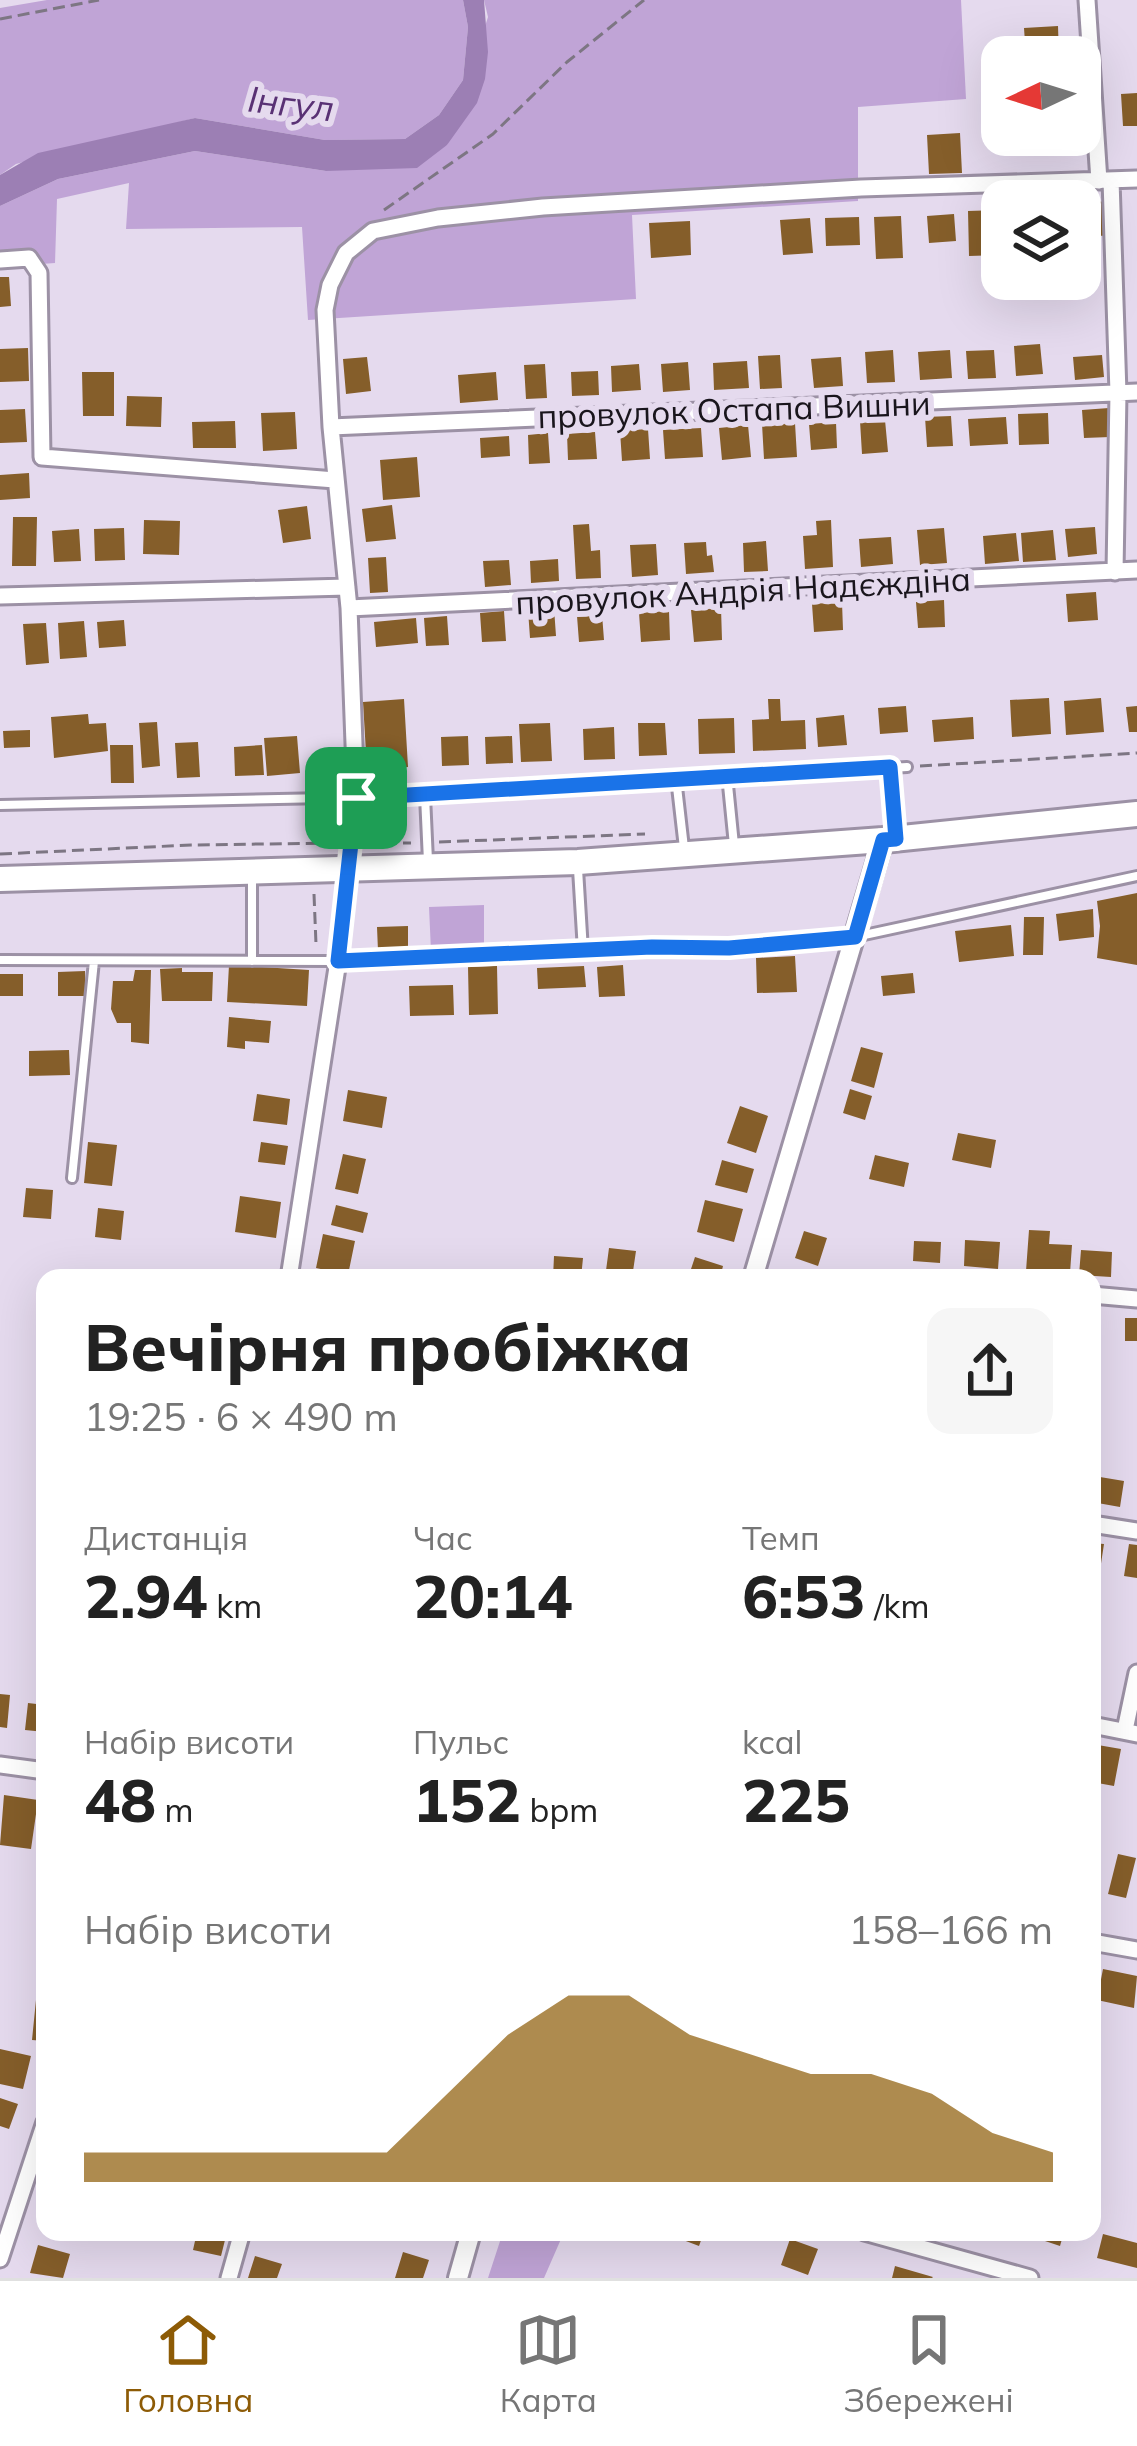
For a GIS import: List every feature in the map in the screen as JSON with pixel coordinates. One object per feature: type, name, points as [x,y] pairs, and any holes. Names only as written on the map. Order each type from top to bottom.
[{"type":"main road","points":[[0,879],[346,870],[428,856],[578,862],[684,845],[735,851],[1137,814]]},
{"type":"street","points":[[1087,0],[1105,180],[1118,393],[1114,572]]},
{"type":"street","points":[[290,1269],[338,961],[356,798],[349,608],[335,480],[325,310],[330,285],[346,253],[373,232],[438,218],[544,207],[860,188],[1137,179]]},
{"type":"street","points":[[0,260],[29,258],[39,273],[42,457],[335,480]]},
{"type":"street","name":"провулок Остапа Вишни","points":[[331,427],[1137,392]]},
{"type":"street","name":"провулок Андрія Надєждіна","points":[[349,608],[1137,570]]},
{"type":"street","points":[[0,596],[347,587]]},
{"type":"street","points":[[756,1269],[855,937],[889,840]]},
{"type":"street","points":[[1101,1296],[1137,1299]]},
{"type":"street","points":[[1101,1526],[1137,1531]]},
{"type":"street","points":[[1101,1727],[1131,1732],[1137,1673]]},
{"type":"street","points":[[0,1765],[36,1770]]},
{"type":"street","points":[[1101,1944],[1137,1950]]},
{"type":"street","points":[[0,2259],[36,2149]]},
{"type":"street","points":[[229,2278],[239,2241]]},
{"type":"street","points":[[458,2278],[468,2241]]},
{"type":"street","points":[[896,2241],[1030,2278]]},
{"type":"lane","points":[[0,805],[425,796],[907,766]]},
{"type":"lane","points":[[889,840],[890,767]]},
{"type":"lane","points":[[727,775],[735,851]]},
{"type":"lane","points":[[676,778],[684,845]]},
{"type":"lane","points":[[425,796],[428,856]]},
{"type":"lane","points":[[578,862],[584,951]]},
{"type":"lane","points":[[252,873],[252,961]]},
{"type":"lane","points":[[0,960],[338,961],[729,948],[855,937],[1137,876]]},
{"type":"lane","points":[[72,1178],[94,961]]},
{"type":"path","points":[[0,19],[98,0]]},
{"type":"path","points":[[374,216],[493,134],[567,62],[644,0]]},
{"type":"path","points":[[907,766],[1137,753]]},
{"type":"path","points":[[0,854],[350,843],[428,856],[607,834],[684,845]]},
{"type":"path","points":[[313,844],[317,961]]},
{"type":"shaded area","points":[[47,0],[463,0],[468,27],[463,80],[439,115],[405,139],[325,140],[195,118],[16,164],[0,175],[0,8]]},
{"type":"shaded area","points":[[463,0],[484,0],[485,79],[477,103],[447,145],[417,168],[326,171],[195,151],[58,179],[0,206],[0,175],[38,153],[195,118],[325,140],[405,139],[439,115],[463,80],[468,27]]},
{"type":"shaded area","points":[[484,0],[961,0],[966,99],[858,107],[858,201],[632,215],[636,299],[308,320],[302,227],[126,229],[129,183],[57,199],[55,263],[0,267],[0,206],[58,179],[195,151],[326,171],[447,145],[488,17]]},
{"type":"shaded area","points":[[484,905],[484,949],[431,951],[429,907]]},
{"type":"shaded area","points":[[500,2241],[560,2241],[544,2278],[488,2278]]},
{"type":"building","points":[[1058,26],[1058,36],[1025,36],[1024,28]]},
{"type":"building","points":[[1137,93],[1137,126],[1123,126],[1121,94]]},
{"type":"building","points":[[960,133],[962,173],[929,174],[927,135]]},
{"type":"building","points":[[1106,201],[1109,235],[1101,236],[1101,202]]},
{"type":"building","points":[[968,211],[981,211],[981,256],[969,256]]},
{"type":"building","points":[[954,214],[956,241],[929,243],[927,216]]},
{"type":"building","points":[[901,216],[903,258],[876,259],[874,217]]},
{"type":"building","points":[[859,217],[860,245],[826,246],[825,218]]},
{"type":"building","points":[[810,218],[813,253],[783,255],[780,220]]},
{"type":"building","points":[[690,221],[691,255],[651,258],[649,223]]},
{"type":"building","points":[[0,277],[9,277],[11,306],[0,307]]},
{"type":"building","points":[[1040,344],[1043,374],[1016,376],[1014,346]]},
{"type":"building","points":[[28,348],[29,381],[0,382],[0,349]]},
{"type":"building","points":[[893,350],[895,382],[867,383],[865,352]]},
{"type":"building","points":[[950,350],[952,378],[920,380],[918,352]]},
{"type":"building","points":[[994,350],[996,378],[968,379],[966,351]]},
{"type":"building","points":[[780,355],[782,388],[760,389],[758,356]]},
{"type":"building","points":[[1102,355],[1104,377],[1075,380],[1073,357]]},
{"type":"building","points":[[367,357],[371,391],[346,394],[343,359]]},
{"type":"building","points":[[841,357],[843,386],[814,388],[811,359]]},
{"type":"building","points":[[747,361],[749,388],[714,390],[713,363]]},
{"type":"building","points":[[688,362],[690,390],[663,392],[661,364]]},
{"type":"building","points":[[545,364],[547,398],[526,399],[524,365]]},
{"type":"building","points":[[639,364],[641,390],[612,392],[611,366]]},
{"type":"building","points":[[598,371],[599,395],[572,396],[571,372]]},
{"type":"building","points":[[82,372],[114,372],[114,416],[83,416]]},
{"type":"building","points":[[496,372],[498,400],[460,403],[458,375]]},
{"type":"building","points":[[127,396],[162,397],[161,427],[126,426]]},
{"type":"building","points":[[1109,408],[1110,437],[1084,438],[1082,410]]},
{"type":"building","points":[[25,409],[27,442],[0,443],[0,410]]},
{"type":"building","points":[[295,412],[297,449],[263,451],[261,413]]},
{"type":"building","points":[[1048,413],[1049,444],[1019,445],[1018,414]]},
{"type":"building","points":[[951,416],[953,446],[927,447],[925,417]]},
{"type":"building","points":[[1006,417],[1008,444],[970,446],[968,419]]},
{"type":"building","points":[[885,420],[888,452],[862,454],[860,421]]},
{"type":"building","points":[[235,421],[236,448],[193,448],[192,422]]},
{"type":"building","points":[[836,422],[837,448],[811,450],[809,424]]},
{"type":"building","points":[[795,423],[797,457],[764,459],[762,424]]},
{"type":"building","points":[[748,425],[751,457],[722,460],[719,428]]},
{"type":"building","points":[[701,428],[703,457],[665,459],[663,430]]},
{"type":"building","points":[[648,429],[650,459],[622,461],[620,431]]},
{"type":"building","points":[[595,432],[597,459],[568,460],[567,434]]},
{"type":"building","points":[[548,433],[550,463],[529,464],[528,435]]},
{"type":"building","points":[[509,436],[510,456],[481,458],[480,438]]},
{"type":"building","points":[[417,457],[420,497],[383,500],[380,460]]},
{"type":"building","points":[[29,473],[30,498],[0,500],[0,475]]},
{"type":"building","points":[[392,505],[396,539],[366,542],[362,509]]},
{"type":"building","points":[[307,506],[311,539],[283,543],[278,510]]},
{"type":"building","points":[[13,517],[37,517],[36,566],[12,566]]},
{"type":"building","points":[[144,520],[180,521],[179,555],[143,554]]},
{"type":"building","points":[[831,520],[833,567],[805,569],[803,536],[817,535],[816,521]]},
{"type":"building","points":[[589,524],[591,551],[600,550],[601,578],[576,579],[573,525]]},
{"type":"building","points":[[1095,527],[1097,554],[1068,557],[1065,529]]},
{"type":"building","points":[[124,528],[125,560],[95,561],[94,529]]},
{"type":"building","points":[[944,528],[947,563],[920,565],[917,530]]},
{"type":"building","points":[[79,529],[81,561],[54,562],[52,531]]},
{"type":"building","points":[[1053,530],[1056,560],[1023,562],[1021,533]]},
{"type":"building","points":[[1016,533],[1019,561],[985,564],[983,536]]},
{"type":"building","points":[[891,537],[893,564],[861,567],[859,539]]},
{"type":"building","points":[[766,541],[768,571],[744,572],[743,543]]},
{"type":"building","points":[[706,542],[714,572],[686,574],[684,543]]},
{"type":"building","points":[[656,544],[658,575],[632,577],[630,545]]},
{"type":"building","points":[[386,557],[388,592],[370,593],[368,558]]},
{"type":"building","points":[[558,559],[559,581],[531,583],[530,561]]},
{"type":"building","points":[[509,560],[511,585],[485,587],[483,561]]},
{"type":"building","points":[[1096,592],[1098,620],[1068,622],[1066,594]]},
{"type":"building","points":[[944,600],[945,627],[918,628],[916,602]]},
{"type":"building","points":[[842,602],[843,630],[814,632],[812,604]]},
{"type":"building","points":[[554,608],[556,636],[530,638],[528,610]]},
{"type":"building","points":[[721,608],[722,640],[694,642],[691,610]]},
{"type":"building","points":[[504,611],[506,641],[482,642],[480,613]]},
{"type":"building","points":[[669,611],[670,640],[641,642],[639,613]]},
{"type":"building","points":[[602,614],[604,640],[579,642],[577,616]]},
{"type":"building","points":[[447,616],[449,645],[426,646],[424,618]]},
{"type":"building","points":[[416,618],[418,643],[376,647],[374,622]]},
{"type":"building","points":[[124,620],[126,646],[99,648],[97,622]]},
{"type":"building","points":[[84,621],[87,657],[60,659],[58,623]]},
{"type":"building","points":[[46,623],[49,663],[26,665],[23,624]]},
{"type":"building","points":[[1049,698],[1051,734],[1012,737],[1010,700]]},
{"type":"building","points":[[1101,698],[1104,732],[1066,735],[1064,701]]},
{"type":"building","points":[[404,699],[408,767],[367,770],[363,702]]},
{"type":"building","points":[[768,699],[780,699],[781,721],[805,720],[806,749],[753,751],[752,720],[769,719]]},
{"type":"building","points":[[906,706],[908,732],[880,734],[878,708]]},
{"type":"building","points":[[1137,706],[1137,732],[1129,732],[1126,707]]},
{"type":"building","points":[[88,714],[89,724],[106,723],[108,751],[54,758],[51,717]]},
{"type":"building","points":[[844,715],[847,745],[818,747],[816,718]]},
{"type":"building","points":[[973,717],[974,739],[934,742],[932,720]]},
{"type":"building","points":[[734,718],[735,753],[699,754],[698,719]]},
{"type":"building","points":[[157,722],[160,766],[142,768],[139,723]]},
{"type":"building","points":[[550,723],[552,761],[521,762],[519,724]]},
{"type":"building","points":[[638,723],[665,723],[667,755],[639,756]]},
{"type":"building","points":[[614,727],[615,759],[584,760],[583,729]]},
{"type":"building","points":[[30,730],[30,747],[4,748],[3,731]]},
{"type":"building","points":[[297,736],[300,773],[267,776],[264,738]]},
{"type":"building","points":[[468,736],[469,765],[442,766],[441,737]]},
{"type":"building","points":[[512,736],[513,763],[486,764],[485,737]]},
{"type":"building","points":[[198,742],[200,777],[177,778],[175,743]]},
{"type":"building","points":[[110,745],[133,745],[134,783],[111,783]]},
{"type":"building","points":[[262,745],[264,775],[235,776],[234,747]]},
{"type":"building","points":[[1137,893],[1137,965],[1097,958],[1097,901]]},
{"type":"building","points":[[1093,909],[1094,937],[1059,941],[1056,914]]},
{"type":"building","points":[[1024,917],[1044,917],[1043,955],[1023,955]]},
{"type":"building","points":[[1011,925],[1014,956],[959,962],[955,931]]},
{"type":"building","points":[[408,926],[408,950],[378,951],[377,927]]},
{"type":"building","points":[[795,956],[797,992],[757,993],[756,958]]},
{"type":"building","points":[[229,965],[309,970],[307,1006],[227,1002]]},
{"type":"building","points":[[623,965],[625,996],[599,997],[597,967]]},
{"type":"building","points":[[497,966],[498,1014],[469,1015],[468,967]]},
{"type":"building","points":[[584,966],[586,987],[538,989],[537,968]]},
{"type":"building","points":[[182,968],[182,972],[213,972],[212,1001],[162,1001],[160,969]]},
{"type":"building","points":[[135,970],[151,970],[149,1044],[131,1042],[131,1023],[117,1023],[111,1009],[113,981],[133,981]]},
{"type":"building","points":[[85,971],[86,996],[58,996],[58,972]]},
{"type":"building","points":[[913,973],[915,993],[883,996],[881,976]]},
{"type":"building","points":[[0,974],[23,974],[23,996],[0,996]]},
{"type":"building","points":[[453,985],[454,1015],[410,1016],[409,986]]},
{"type":"building","points":[[229,1017],[271,1021],[269,1043],[245,1041],[245,1049],[227,1047]]},
{"type":"building","points":[[861,1047],[883,1053],[874,1088],[851,1081]]},
{"type":"building","points":[[69,1050],[70,1075],[29,1076],[29,1051]]},
{"type":"building","points":[[850,1089],[872,1096],[865,1120],[843,1113]]},
{"type":"building","points":[[348,1090],[387,1097],[382,1128],[343,1121]]},
{"type":"building","points":[[257,1094],[290,1099],[287,1125],[253,1121]]},
{"type":"building","points":[[740,1106],[768,1116],[756,1153],[727,1143]]},
{"type":"building","points":[[958,1133],[996,1140],[991,1168],[952,1160]]},
{"type":"building","points":[[88,1142],[117,1145],[112,1186],[84,1183]]},
{"type":"building","points":[[261,1142],[288,1146],[285,1165],[258,1162]]},
{"type":"building","points":[[343,1154],[366,1159],[358,1194],[335,1189]]},
{"type":"building","points":[[875,1155],[909,1163],[904,1187],[869,1179]]},
{"type":"building","points":[[722,1160],[754,1169],[747,1193],[715,1185]]},
{"type":"building","points":[[26,1188],[53,1190],[51,1219],[23,1217]]},
{"type":"building","points":[[240,1196],[281,1202],[276,1238],[235,1232]]},
{"type":"building","points":[[705,1200],[743,1209],[734,1242],[697,1232]]},
{"type":"building","points":[[336,1205],[368,1213],[363,1233],[331,1225]]},
{"type":"building","points":[[98,1208],[124,1211],[121,1240],[95,1237]]},
{"type":"building","points":[[1029,1230],[1050,1231],[1049,1244],[1072,1245],[1070,1269],[1026,1269]]},
{"type":"building","points":[[804,1231],[827,1238],[818,1266],[795,1258]]},
{"type":"building","points":[[323,1234],[355,1241],[349,1269],[316,1268]]},
{"type":"building","points":[[965,1240],[1000,1242],[998,1269],[964,1266]]},
{"type":"building","points":[[914,1241],[941,1242],[940,1263],[913,1261]]},
{"type":"building","points":[[609,1248],[636,1251],[633,1269],[606,1269]]},
{"type":"building","points":[[1081,1250],[1112,1252],[1111,1277],[1101,1276],[1101,1269],[1079,1269]]},
{"type":"building","points":[[554,1256],[583,1258],[582,1269],[553,1269]]},
{"type":"building","points":[[695,1257],[723,1266],[722,1269],[691,1269]]},
{"type":"building","points":[[1125,1318],[1137,1318],[1137,1341],[1125,1341]]},
{"type":"building","points":[[1101,1477],[1124,1481],[1120,1507],[1101,1504]]},
{"type":"building","points":[[1129,1544],[1137,1545],[1137,1578],[1124,1576]]},
{"type":"building","points":[[0,1694],[10,1695],[7,1728],[0,1727]]},
{"type":"building","points":[[28,1703],[36,1704],[36,1731],[25,1730]]},
{"type":"building","points":[[1101,1746],[1121,1749],[1114,1786],[1101,1784]]},
{"type":"building","points":[[4,1795],[36,1800],[31,1849],[0,1845]]},
{"type":"building","points":[[1118,1854],[1136,1858],[1126,1898],[1108,1894]]},
{"type":"building","points":[[1103,1969],[1137,1976],[1134,2008],[1101,2001]]},
{"type":"building","points":[[0,2049],[31,2056],[23,2089],[0,2084]]},
{"type":"building","points":[[0,2098],[18,2104],[9,2129],[0,2126]]},
{"type":"building","points":[[1103,2234],[1137,2243],[1137,2268],[1097,2258]]},
{"type":"building","points":[[195,2241],[225,2241],[221,2256],[193,2250]]},
{"type":"building","points":[[789,2241],[818,2249],[808,2275],[781,2265]]},
{"type":"building","points":[[38,2245],[70,2254],[63,2278],[30,2273]]},
{"type":"building","points":[[403,2252],[429,2260],[423,2278],[395,2278]]},
{"type":"building","points":[[255,2256],[282,2264],[277,2278],[248,2278]]},
{"type":"building","points":[[895,2266],[933,2277],[892,2278]]},
{"type":"route","points":[[890,767],[896,839],[883,840],[855,937],[729,948],[338,961],[356,798],[890,767]]},
{"type":"water label","name":"Інгул","points":[[291,103]]}]
